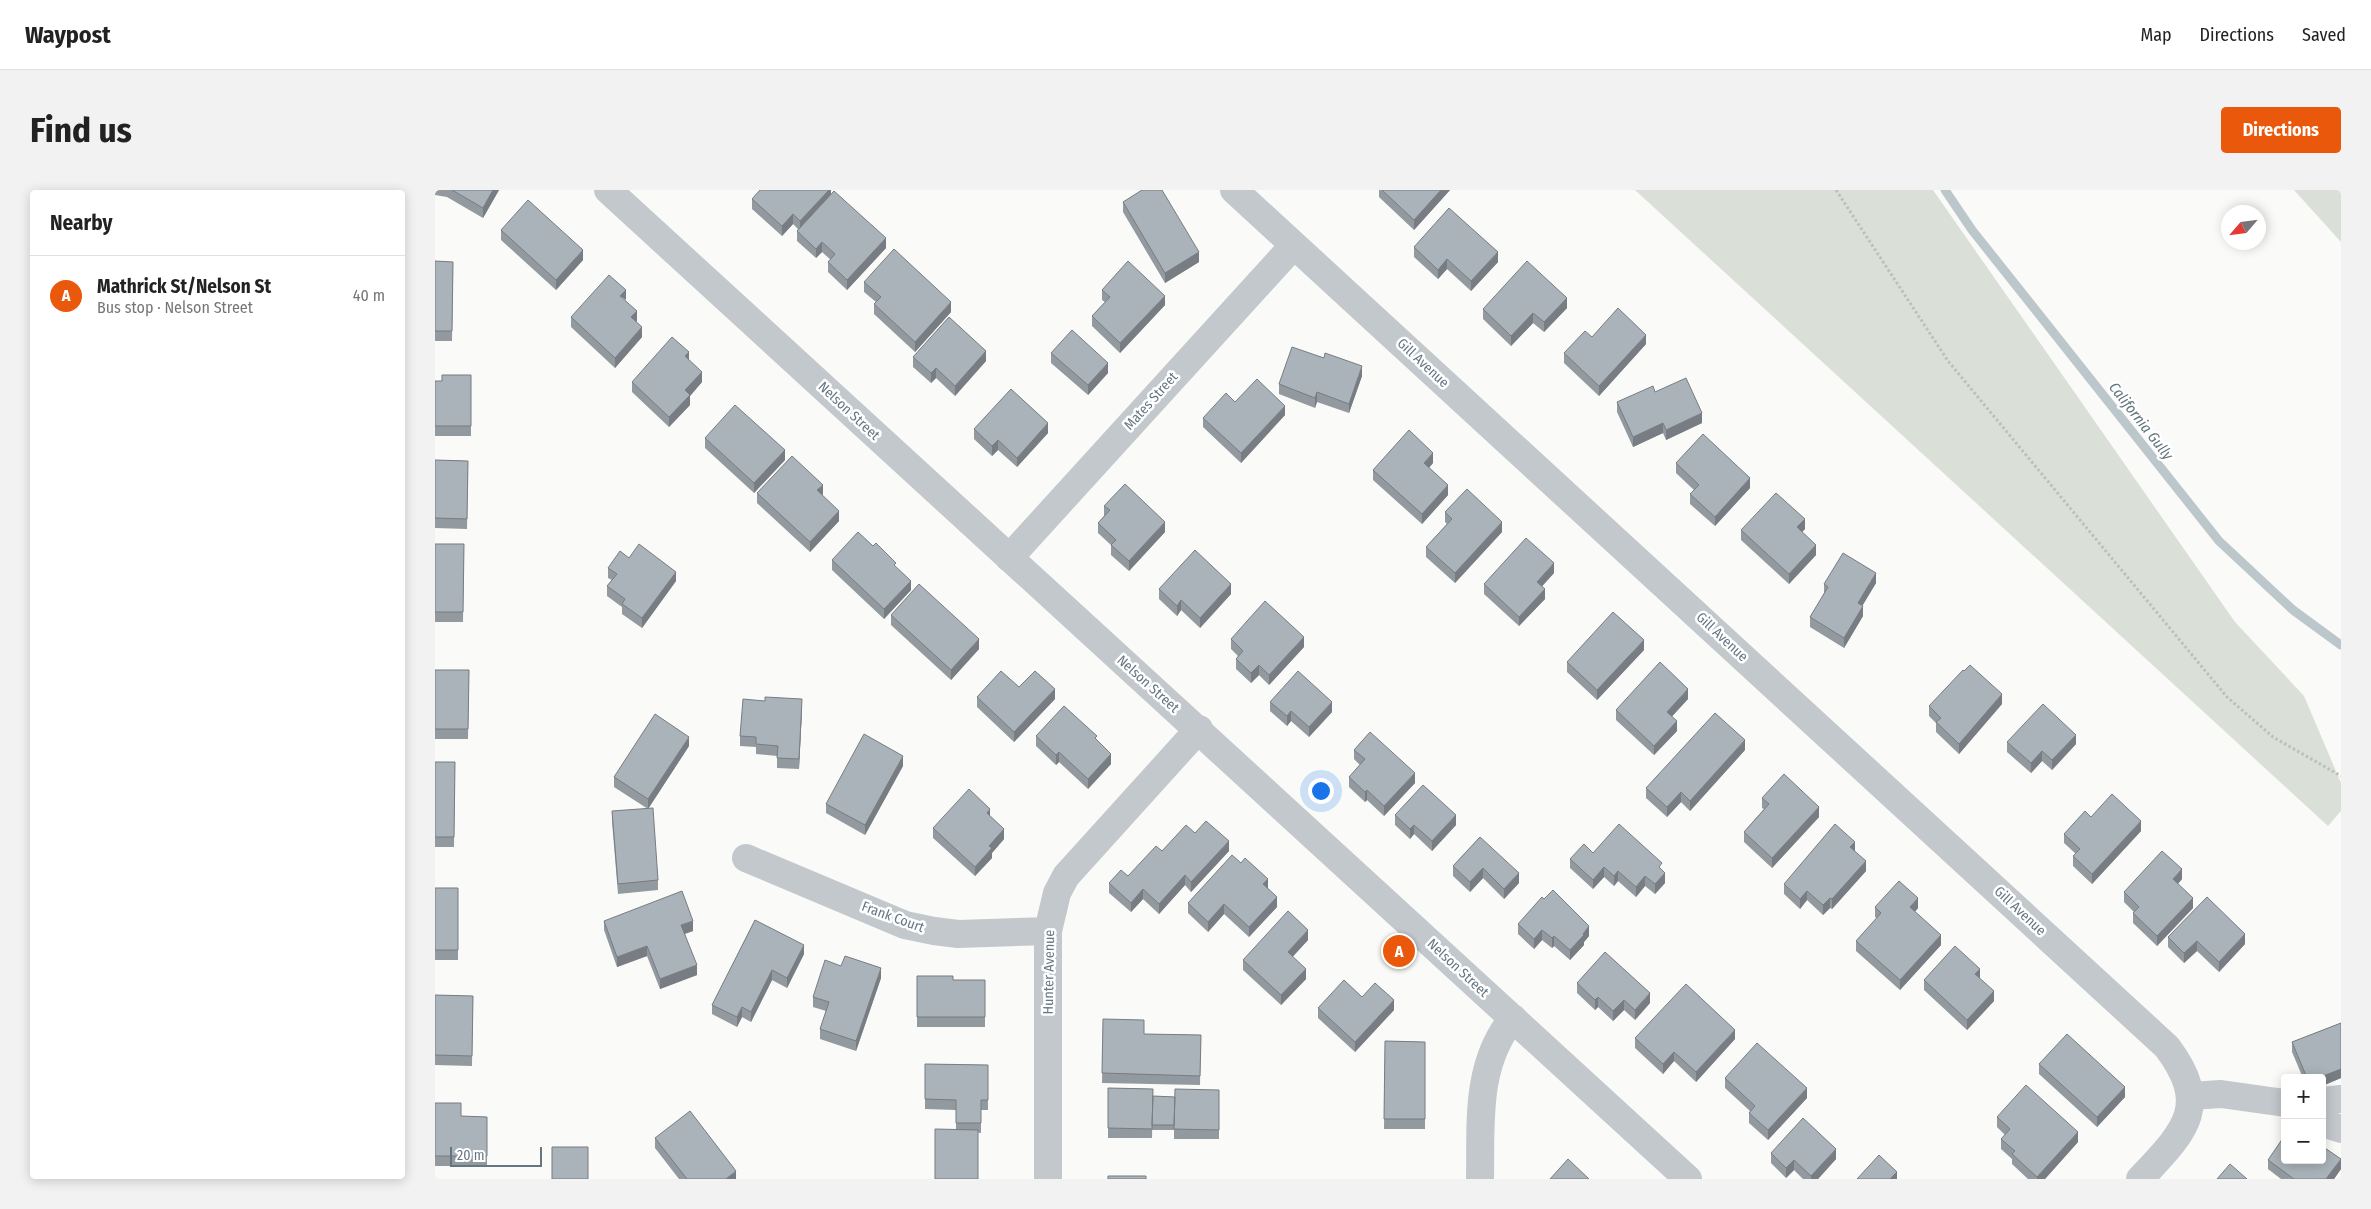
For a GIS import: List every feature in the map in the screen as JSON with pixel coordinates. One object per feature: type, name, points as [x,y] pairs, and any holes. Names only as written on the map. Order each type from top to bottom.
[{"type":"street","name":"Nelson Street","points":[[608,190],[1009,558],[1199,729],[1688,1179]]},
{"type":"street","name":"Gill Avenue","points":[[1235,190],[2154,1034],[2179,1062],[2188,1080],[2191,1096],[2189,1118],[2177,1138],[2140,1179]]},
{"type":"street","name":"Mates Street","points":[[1009,558],[1294,244]]},
{"type":"street","name":"Hunter Avenue","points":[[1048,1179],[1048,932],[1057,893],[1066,876],[1199,729]]},
{"type":"street","name":"Frank Court","points":[[746,858],[905,925],[958,934],[1048,932]]},
{"type":"street","points":[[1480,1179],[1481,1103],[1486,1069],[1499,1036],[1513,1018]]},
{"type":"street","points":[[2191,1096],[2221,1094],[2281,1104]]},
{"type":"street","points":[[2326,1101],[2341,1100]]},
{"type":"street","points":[[2326,1124],[2341,1129]]},
{"type":"path","points":[[1836,190],[1948,361],[2227,697],[2273,737],[2341,776]]},
{"type":"shaded area","points":[[1635,190],[1933,190],[2235,622],[2304,696],[2341,783],[2341,811],[2328,826]]},
{"type":"shaded area","points":[[2294,190],[2341,190],[2341,242]]},
{"type":"building","points":[[452,190],[493,190],[483,208]]},
{"type":"building","points":[[760,190],[829,190],[800,221],[793,214],[782,226],[752,199]]},
{"type":"building","points":[[1142,190],[1162,190],[1199,252],[1165,273],[1123,202]]},
{"type":"building","points":[[1382,190],[1441,190],[1414,220]]},
{"type":"building","points":[[834,191],[886,238],[847,280],[828,262],[835,254],[822,242],[816,249],[797,231]]},
{"type":"building","points":[[528,200],[583,250],[556,280],[501,230]]},
{"type":"building","points":[[1449,208],[1498,252],[1471,281],[1447,259],[1438,270],[1414,247]]},
{"type":"building","points":[[894,249],[951,302],[915,342],[874,304],[881,297],[864,282]]},
{"type":"building","points":[[435,261],[453,262],[452,331],[435,331]]},
{"type":"building","points":[[1128,261],[1165,296],[1120,343],[1092,316],[1110,297],[1102,290]]},
{"type":"building","points":[[1527,261],[1567,298],[1544,322],[1533,313],[1511,336],[1483,309]]},
{"type":"building","points":[[609,275],[626,290],[620,296],[637,311],[631,317],[642,327],[615,358],[571,317]]},
{"type":"building","points":[[1618,308],[1646,335],[1599,386],[1564,353],[1585,331],[1592,337]]},
{"type":"building","points":[[949,317],[986,351],[955,386],[936,368],[931,373],[913,357]]},
{"type":"building","points":[[1072,330],[1108,363],[1088,385],[1051,353]]},
{"type":"building","points":[[672,337],[689,352],[685,356],[702,372],[685,390],[690,395],[669,417],[632,382]]},
{"type":"building","points":[[1292,347],[1324,358],[1325,353],[1362,366],[1349,404],[1317,392],[1315,398],[1279,384]]},
{"type":"building","points":[[442,375],[471,375],[471,426],[435,426],[435,381],[442,381]]},
{"type":"building","points":[[1686,378],[1702,413],[1666,430],[1663,423],[1633,437],[1617,402],[1653,386],[1655,392]]},
{"type":"building","points":[[1257,379],[1285,406],[1241,453],[1203,418],[1226,393],[1235,402]]},
{"type":"building","points":[[1011,389],[1048,423],[1017,458],[998,440],[992,446],[974,429]]},
{"type":"building","points":[[735,405],[785,450],[754,483],[705,438]]},
{"type":"building","points":[[1409,430],[1433,453],[1424,463],[1448,485],[1422,514],[1373,470]]},
{"type":"building","points":[[1703,434],[1750,478],[1715,517],[1690,494],[1699,485],[1676,463]]},
{"type":"building","points":[[792,456],[823,485],[817,490],[839,511],[810,542],[757,493]]},
{"type":"building","points":[[435,460],[468,461],[467,519],[435,518]]},
{"type":"building","points":[[1125,484],[1165,522],[1129,561],[1111,545],[1116,540],[1098,523],[1110,510],[1104,506]]},
{"type":"building","points":[[1467,489],[1502,522],[1455,573],[1426,547],[1452,519],[1445,512]]},
{"type":"building","points":[[1776,493],[1805,519],[1797,527],[1816,545],[1789,574],[1741,530]]},
{"type":"building","points":[[858,532],[873,546],[876,543],[896,563],[894,565],[911,581],[884,609],[832,560]]},
{"type":"building","points":[[1526,538],[1554,563],[1537,582],[1545,589],[1519,617],[1484,584]]},
{"type":"building","points":[[435,544],[464,544],[463,612],[435,612]]},
{"type":"building","points":[[639,544],[676,572],[642,618],[622,604],[625,599],[607,586],[617,574],[608,568],[620,551],[629,558]]},
{"type":"building","points":[[1195,550],[1231,584],[1200,618],[1181,600],[1177,606],[1159,589]]},
{"type":"building","points":[[1843,553],[1876,573],[1858,603],[1863,606],[1844,638],[1810,617],[1828,587],[1824,584]]},
{"type":"building","points":[[919,584],[979,639],[951,670],[891,615]]},
{"type":"building","points":[[1265,601],[1304,637],[1269,675],[1259,665],[1251,673],[1236,659],[1243,651],[1231,639]]},
{"type":"building","points":[[1613,612],[1644,640],[1597,690],[1567,662]]},
{"type":"building","points":[[1660,662],[1688,689],[1667,712],[1677,721],[1654,746],[1616,710]]},
{"type":"building","points":[[1970,665],[2002,694],[1959,744],[1936,722],[1941,718],[1929,706]]},
{"type":"building","points":[[435,670],[469,670],[468,729],[435,729]]},
{"type":"building","points":[[1001,671],[1019,687],[1035,671],[1055,689],[1014,732],[977,697]]},
{"type":"building","points":[[1298,671],[1332,702],[1309,727],[1291,711],[1287,716],[1270,702]]},
{"type":"building","points":[[765,697],[802,699],[799,759],[777,758],[778,746],[756,744],[756,737],[740,736],[743,699],[765,701]]},
{"type":"building","points":[[2043,704],[2076,735],[2052,760],[2042,751],[2031,763],[2007,742]]},
{"type":"building","points":[[1064,706],[1097,736],[1095,738],[1111,754],[1088,779],[1059,752],[1056,755],[1036,736]]},
{"type":"building","points":[[1715,713],[1745,740],[1690,801],[1681,792],[1667,807],[1646,788]]},
{"type":"building","points":[[655,714],[689,737],[648,799],[614,777]]},
{"type":"building","points":[[1370,732],[1415,773],[1384,806],[1349,777],[1365,759],[1354,750]]},
{"type":"building","points":[[864,734],[903,756],[865,825],[826,804]]},
{"type":"building","points":[[435,762],[455,762],[454,837],[435,837]]},
{"type":"building","points":[[1784,774],[1819,807],[1772,858],[1744,832],[1769,804],[1762,798]]},
{"type":"building","points":[[1423,785],[1456,815],[1432,841],[1414,825],[1410,829],[1395,815]]},
{"type":"building","points":[[969,789],[990,809],[987,813],[1004,829],[989,846],[992,848],[975,867],[933,828]]},
{"type":"building","points":[[2112,794],[2141,821],[2092,874],[2073,856],[2080,849],[2064,834],[2085,811],[2091,817]]},
{"type":"building","points":[[653,808],[658,880],[618,884],[612,811]]},
{"type":"building","points":[[1206,821],[1229,841],[1191,882],[1185,875],[1159,904],[1143,889],[1131,903],[1109,883],[1121,870],[1128,876],[1156,846],[1162,851],[1186,825],[1195,833]]},
{"type":"building","points":[[1619,824],[1662,863],[1659,867],[1665,873],[1655,884],[1645,876],[1636,887],[1618,871],[1614,876],[1604,867],[1593,880],[1570,859],[1584,844],[1593,853]]},
{"type":"building","points":[[1835,824],[1855,842],[1850,847],[1866,861],[1832,899],[1830,898],[1823,905],[1807,891],[1800,899],[1784,884]]},
{"type":"building","points":[[1480,837],[1519,873],[1504,889],[1483,868],[1470,882],[1453,866]]},
{"type":"building","points":[[2162,851],[2182,869],[2173,879],[2193,898],[2157,936],[2133,913],[2139,907],[2124,892]]},
{"type":"building","points":[[1232,855],[1241,863],[1245,858],[1268,879],[1263,884],[1277,897],[1249,927],[1224,904],[1208,922],[1188,903]]},
{"type":"building","points":[[1899,881],[1918,898],[1910,907],[1941,935],[1900,980],[1856,941],[1881,913],[1875,907]]},
{"type":"building","points":[[435,888],[458,888],[458,950],[435,950]]},
{"type":"building","points":[[1553,890],[1589,926],[1584,935],[1570,950],[1554,936],[1552,938],[1542,930],[1534,939],[1518,924],[1542,897],[1544,899]]},
{"type":"building","points":[[682,891],[693,921],[681,925],[697,965],[660,979],[647,946],[617,957],[604,921]]},
{"type":"building","points":[[2207,897],[2245,934],[2219,962],[2197,941],[2184,953],[2168,937]]},
{"type":"building","points":[[1288,911],[1308,930],[1288,952],[1306,969],[1281,995],[1243,960]]},
{"type":"building","points":[[755,920],[804,945],[787,978],[772,970],[751,1012],[742,1007],[737,1017],[712,1005]]},
{"type":"building","points":[[1955,946],[1980,969],[1975,974],[1994,991],[1967,1020],[1924,980]]},
{"type":"building","points":[[1605,952],[1650,993],[1635,1010],[1624,1000],[1613,1011],[1598,997],[1595,1000],[1577,983]]},
{"type":"building","points":[[845,956],[881,968],[856,1041],[820,1029],[829,1002],[813,997],[825,960],[841,966]]},
{"type":"building","points":[[917,976],[953,976],[953,980],[985,980],[985,1017],[917,1017]]},
{"type":"building","points":[[1344,980],[1362,997],[1375,983],[1394,1000],[1355,1042],[1318,1008]]},
{"type":"building","points":[[1686,984],[1735,1030],[1696,1072],[1674,1052],[1663,1064],[1635,1038]]},
{"type":"building","points":[[435,995],[473,996],[472,1056],[435,1055]]},
{"type":"building","points":[[1103,1019],[1144,1020],[1144,1034],[1201,1035],[1200,1076],[1102,1073]]},
{"type":"building","points":[[2341,1023],[2341,1069],[2326,1075],[2305,1074],[2292,1042]]},
{"type":"building","points":[[2067,1034],[2125,1087],[2097,1117],[2039,1064]]},
{"type":"building","points":[[1385,1041],[1425,1042],[1425,1119],[1384,1119]]},
{"type":"building","points":[[1757,1043],[1807,1088],[1768,1130],[1749,1113],[1755,1106],[1725,1078]]},
{"type":"building","points":[[925,1064],[988,1065],[988,1100],[981,1100],[981,1123],[956,1123],[956,1100],[925,1099]]},
{"type":"building","points":[[2026,1085],[2078,1132],[2037,1177],[2012,1154],[2015,1151],[2001,1139],[2010,1129],[1997,1117]]},
{"type":"building","points":[[1108,1088],[1153,1089],[1152,1129],[1108,1128]]},
{"type":"building","points":[[1175,1089],[1219,1090],[1219,1130],[1174,1129]]},
{"type":"building","points":[[1153,1096],[1175,1097],[1174,1125],[1152,1125]]},
{"type":"building","points":[[435,1103],[461,1103],[461,1116],[487,1117],[487,1156],[435,1156]]},
{"type":"building","points":[[690,1111],[736,1171],[726,1179],[687,1179],[655,1138]]},
{"type":"building","points":[[1803,1118],[1836,1149],[1811,1176],[1794,1160],[1786,1168],[1771,1153]]},
{"type":"building","points":[[935,1129],[978,1130],[978,1179],[935,1179]]},
{"type":"building","points":[[2281,1141],[2281,1164],[2326,1164],[2326,1149],[2341,1159],[2326,1179],[2294,1179],[2268,1160]]},
{"type":"building","points":[[552,1147],[588,1147],[588,1179],[552,1179]]},
{"type":"building","points":[[1879,1155],[1897,1172],[1890,1179],[1857,1179]]},
{"type":"building","points":[[1568,1159],[1589,1179],[1550,1179]]},
{"type":"building","points":[[2230,1164],[2247,1179],[2217,1179]]},
{"type":"building","points":[[1108,1176],[1146,1176],[1146,1179],[1108,1179]]},
{"type":"waterway","name":"California Gully","points":[[1945,190],[1972,230],[2219,541],[2293,610],[2341,645]]},
{"type":"place","name":"Mathrick St/Nelson St","points":[[1399,951]]}]
